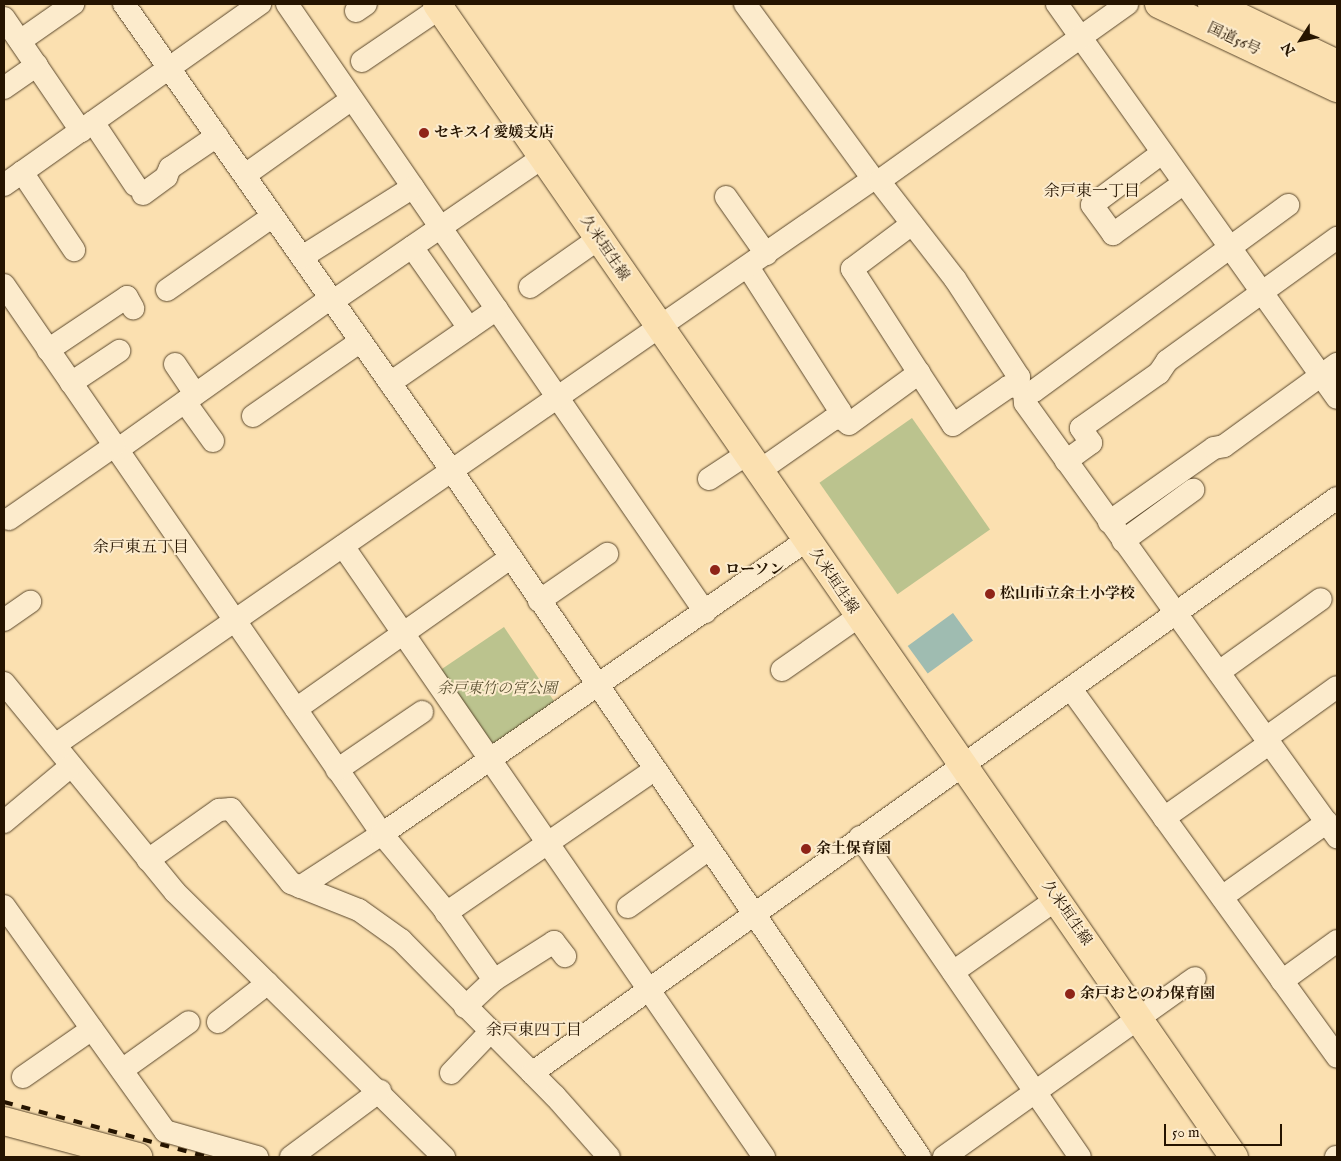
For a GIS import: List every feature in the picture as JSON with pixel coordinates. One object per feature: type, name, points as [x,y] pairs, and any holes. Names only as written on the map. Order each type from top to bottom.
[{"type":"main road","name":"国道56号","points":[[1159,4],[1337,88]]},
{"type":"main road","name":"国道56号","points":[[1212,4],[1337,64]]},
{"type":"main road","name":"久米垣生線","points":[[439,6],[858,617],[1140,1018],[1234,1157]]},
{"type":"main road","points":[[4,1121],[138,1157]]},
{"type":"street","points":[[20,41],[73,4]]},
{"type":"street","points":[[124,4],[452,471],[597,687],[920,1157]]},
{"type":"street","points":[[74,250],[13,179],[260,4]]},
{"type":"street","points":[[287,4],[705,612]]},
{"type":"street","points":[[745,4],[876,180],[955,279],[1019,377],[1025,403],[1268,740],[1331,821],[1222,897]]},
{"type":"street","points":[[1057,4],[1262,293],[1329,370],[1337,398]]},
{"type":"street","points":[[55,745],[876,180],[1126,4]]},
{"type":"street","points":[[363,62],[439,6]]},
{"type":"street","points":[[4,18],[37,65],[139,189],[166,177],[170,168],[217,136]]},
{"type":"street","points":[[4,88],[37,65]]},
{"type":"street","points":[[245,175],[352,99]]},
{"type":"street","points":[[1162,153],[1092,205],[1113,234],[1184,183]]},
{"type":"street","points":[[9,519],[543,157]]},
{"type":"street","points":[[302,257],[412,186]]},
{"type":"street","points":[[726,197],[766,254]]},
{"type":"street","points":[[912,224],[852,269],[952,425],[1008,387],[1034,390],[1288,205]]},
{"type":"street","points":[[167,290],[274,216]]},
{"type":"street","points":[[1066,461],[1092,443],[1081,428],[1159,373],[1167,361],[1337,238]]},
{"type":"street","points":[[530,287],[598,239]]},
{"type":"street","points":[[412,247],[469,328]]},
{"type":"street","points":[[748,267],[840,411],[840,417]]},
{"type":"street","points":[[7,298],[48,350],[382,834],[446,913],[494,980]]},
{"type":"street","points":[[48,350],[127,298],[134,308]]},
{"type":"street","points":[[390,383],[497,309]]},
{"type":"street","points":[[253,416],[361,341]]},
{"type":"street","points":[[71,383],[119,351]]},
{"type":"street","points":[[175,364],[190,398],[213,441]]},
{"type":"street","points":[[1110,522],[1214,448],[1224,446],[1329,370]]},
{"type":"street","points":[[840,417],[849,424],[919,373]]},
{"type":"street","points":[[709,480],[753,463],[840,417]]},
{"type":"street","points":[[1123,541],[1192,490]]},
{"type":"street","points":[[532,1073],[651,990],[860,837],[1177,614],[1337,498]]},
{"type":"street","points":[[300,887],[382,834],[597,687],[807,540]]},
{"type":"street","points":[[343,546],[651,990],[764,1157]]},
{"type":"street","points":[[539,601],[607,554]]},
{"type":"street","points":[[296,709],[510,558]]},
{"type":"street","points":[[1219,672],[1321,599]]},
{"type":"street","points":[[4,620],[30,602]]},
{"type":"street","points":[[782,670],[858,617]]},
{"type":"street","points":[[4,683],[12,707],[55,745],[176,892],[380,1091],[444,1157]]},
{"type":"street","points":[[1164,818],[1337,687]]},
{"type":"street","points":[[1071,689],[1337,1058]]},
{"type":"street","points":[[338,770],[422,712]]},
{"type":"street","points":[[4,822],[71,766]]},
{"type":"street","points":[[446,913],[654,770]]},
{"type":"street","points":[[148,860],[226,808],[236,814],[281,874],[300,887],[359,910],[380,923],[415,953],[464,1007],[491,1031],[532,1073],[609,1157]]},
{"type":"street","points":[[860,837],[1080,1157]]},
{"type":"street","points":[[628,907],[709,849]]},
{"type":"street","points":[[953,972],[1057,899]]},
{"type":"street","points":[[8,921],[92,1029],[165,1131],[258,1157]]},
{"type":"street","points":[[1282,981],[1337,940]]},
{"type":"street","points":[[464,1007],[494,980],[554,942],[564,956]]},
{"type":"street","points":[[944,1157],[1195,978]]},
{"type":"street","points":[[218,1022],[268,983]]},
{"type":"street","points":[[122,1070],[189,1022]]},
{"type":"street","points":[[23,1078],[92,1029]]},
{"type":"street","points":[[451,1073],[491,1031]]},
{"type":"street","points":[[291,1157],[380,1091]]},
{"type":"green space","points":[[912,418],[990,529],[897,594],[819,483]]},
{"type":"green space","name":"余戸東竹の宮公園","points":[[504,627],[558,707],[489,753],[435,673]]},
{"type":"shaded area","points":[[953,613],[973,641],[928,673],[908,646]]},
{"type":"railway","points":[[4,1102],[208,1157]]},
{"type":"place","name":"セキスイ愛媛支店","points":[[424,133]]},
{"type":"place","name":"ローソン","points":[[715,570]]},
{"type":"place","name":"松山市立余土小学校","points":[[990,594]]},
{"type":"place","name":"余土保育園","points":[[806,849]]},
{"type":"place","name":"余戸おとのわ保育園","points":[[1070,994]]},
{"type":"district","name":"余戸東一丁目","points":[[1092,192]]},
{"type":"district","name":"余戸東五丁目","points":[[141,548]]},
{"type":"district","name":"余戸東四丁目","points":[[534,1031]]}]
